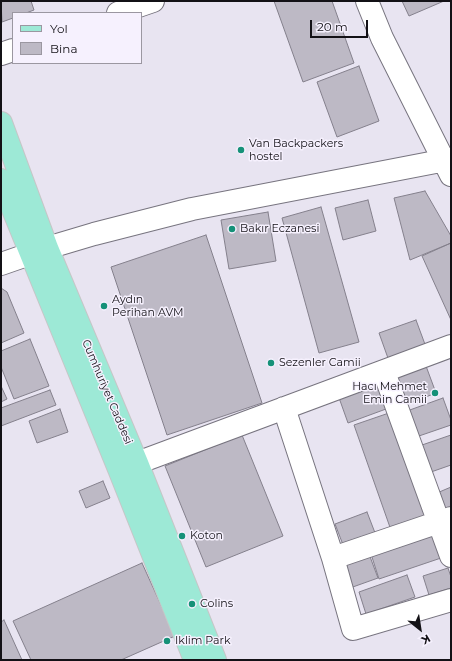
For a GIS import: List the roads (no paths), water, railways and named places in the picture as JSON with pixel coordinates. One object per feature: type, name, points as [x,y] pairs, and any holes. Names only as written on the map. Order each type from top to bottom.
[{"type":"main road","name":"Cumhuriyet Caddesi","points":[[1,123],[38,251],[116,462],[195,660]]},
{"type":"main road","name":"Cumhuriyet Caddesi","points":[[1,180],[38,251],[137,464],[215,660]]},
{"type":"street","points":[[121,12],[153,1]]},
{"type":"street","points":[[1,264],[38,251],[192,209],[449,165],[382,38],[367,1]]},
{"type":"street","points":[[1,54],[12,50]]},
{"type":"street","points":[[137,464],[451,346]]},
{"type":"street","points":[[384,372],[445,520],[451,556]]},
{"type":"street","points":[[284,408],[333,558],[353,629],[451,600]]},
{"type":"street","points":[[333,558],[445,520]]},
{"type":"place","name":"Van Backpackers hostel","points":[[241,150]]},
{"type":"place","name":"Bakır Eczanesi","points":[[232,229]]},
{"type":"place","name":"Aydın Perihan AVM","points":[[104,306]]},
{"type":"place","name":"Sezenler Camii","points":[[271,363]]},
{"type":"place","name":"Hacı Mehmet Emin Camii","points":[[435,393]]},
{"type":"place","name":"Koton","points":[[182,536]]},
{"type":"place","name":"Colins","points":[[192,604]]},
{"type":"place","name":"Iklim Park","points":[[167,641]]}]
